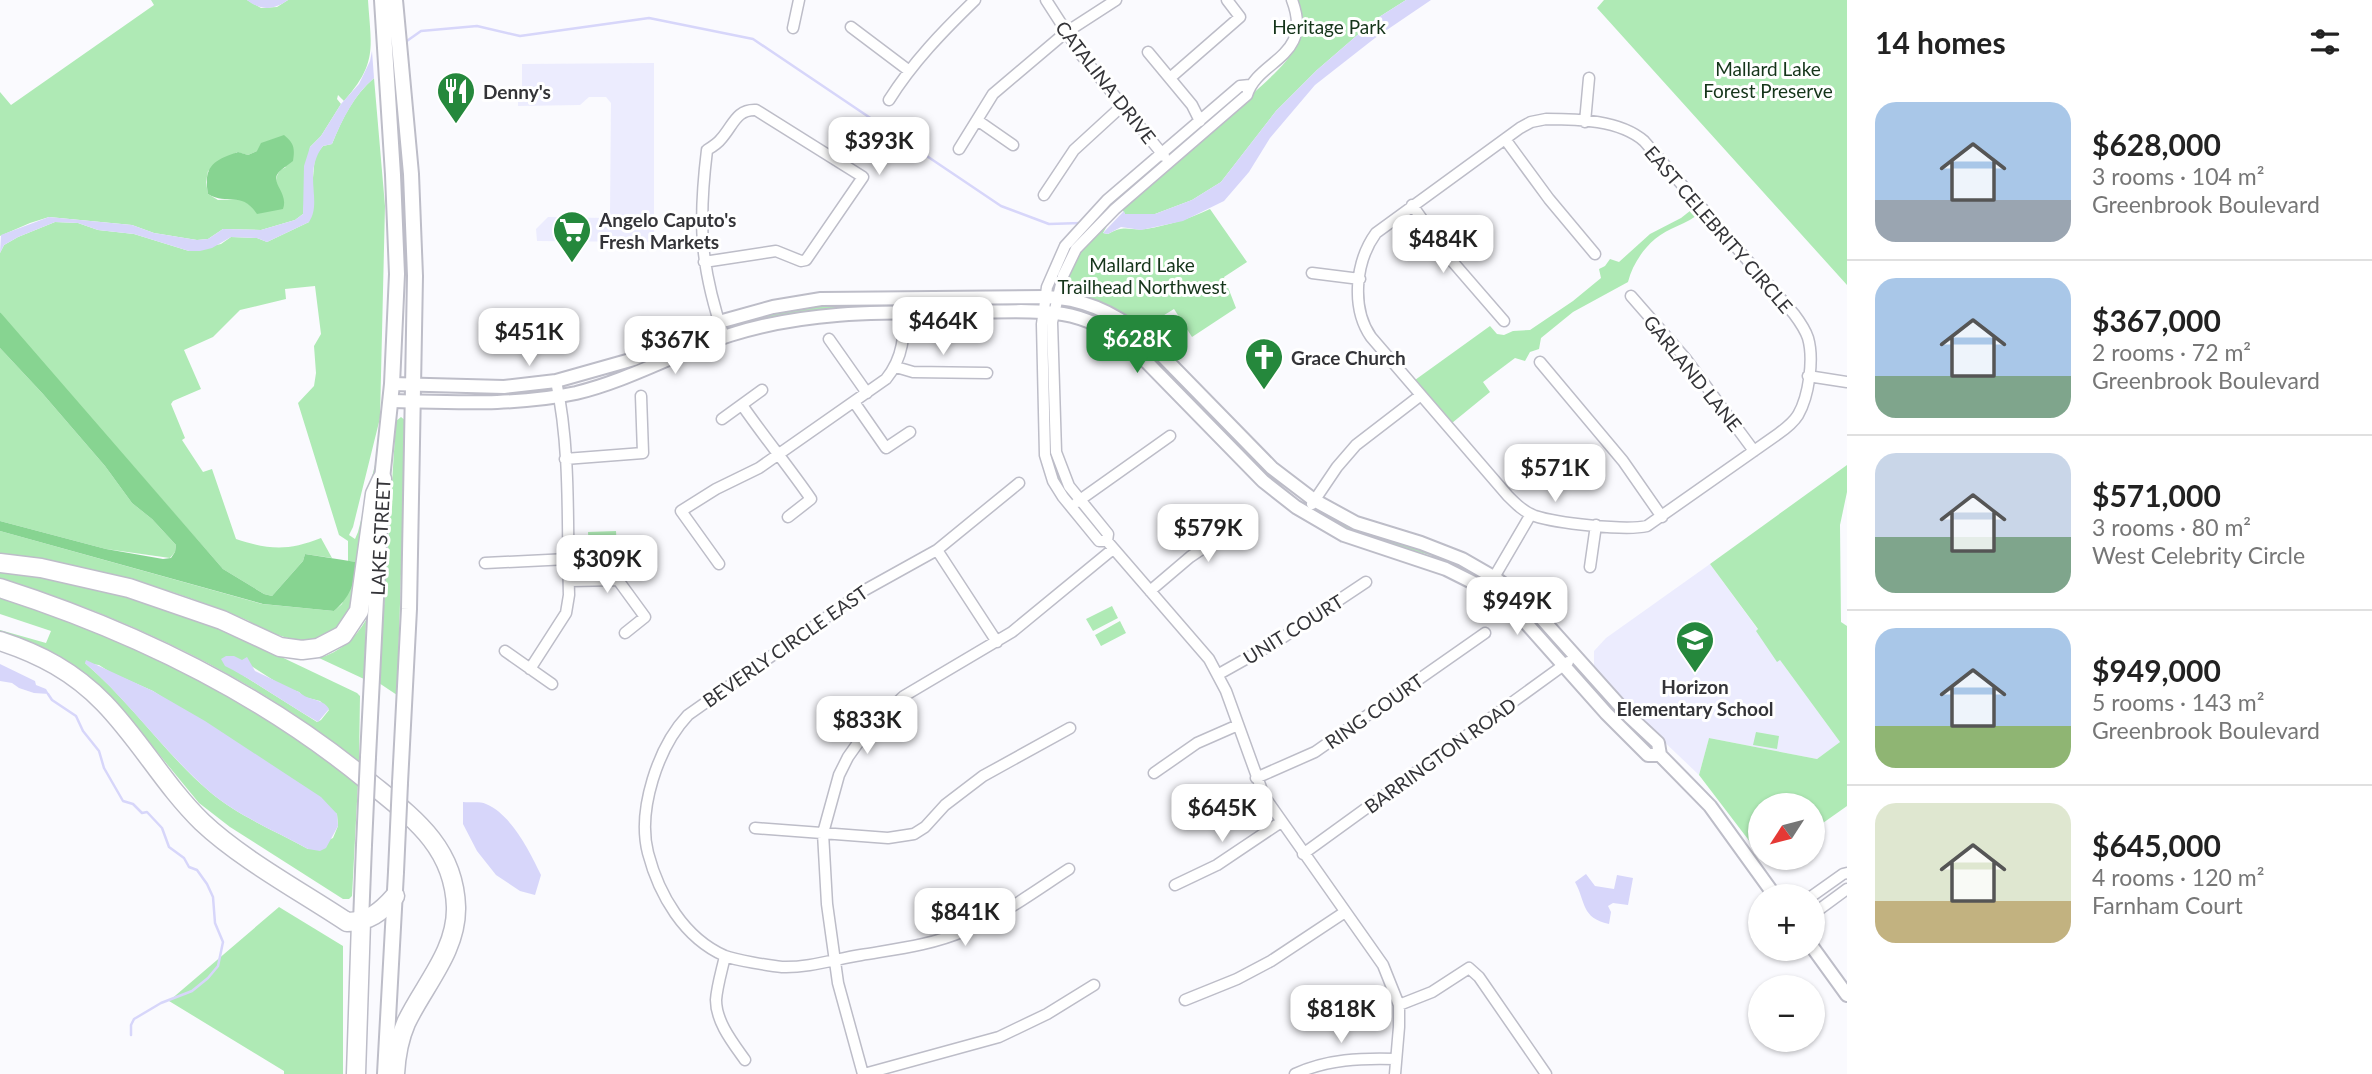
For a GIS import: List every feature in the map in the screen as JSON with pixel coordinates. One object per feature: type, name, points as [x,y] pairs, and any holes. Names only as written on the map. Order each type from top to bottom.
[{"type":"highway","points":[[0,563],[41,568],[129,588],[222,620],[280,647],[302,650],[318,648],[343,635],[359,611],[375,494],[383,479]]},
{"type":"highway","points":[[0,588],[60,607],[101,624],[182,661],[249,697],[346,762],[420,823],[432,838],[449,869],[455,888],[456,911],[453,933],[444,957],[407,1020],[401,1036],[395,1074]]},
{"type":"highway","points":[[0,641],[54,663],[89,688],[124,726],[176,794],[203,823],[231,846],[347,922],[361,922],[385,908],[395,896]]},
{"type":"highway","name":"LAKE STREET","points":[[356,1074],[361,922]]},
{"type":"main road","name":"LAKE STREET","points":[[382,0],[391,41],[399,53],[411,174],[415,276],[409,609],[385,1074]]},
{"type":"main road","name":"LAKE STREET","points":[[361,922],[383,479],[392,384],[397,274],[386,61],[395,0]]},
{"type":"main road","points":[[392,384],[504,387],[556,381],[624,363],[719,322],[773,307],[821,299],[903,296],[1051,297],[1094,307],[1132,327],[1156,348],[1272,468],[1314,500],[1356,523],[1448,553],[1495,578],[1526,601],[1629,716],[1658,743],[1660,755],[1710,806],[1766,884]]},
{"type":"main road","points":[[390,401],[501,402],[559,396],[633,376],[724,337],[759,326],[814,316],[904,312],[1049,313],[1093,323],[1130,345],[1263,481],[1306,514],[1351,538],[1446,569],[1486,591],[1518,614],[1606,713],[1648,755],[1660,755]]},
{"type":"main road","points":[[1822,961],[1847,995]]},
{"type":"street","points":[[793,28],[799,0]]},
{"type":"street","points":[[889,100],[908,70],[975,0]]},
{"type":"street","name":"CATALINA DRIVE","points":[[1046,0],[1065,33],[1166,158]]},
{"type":"street","points":[[959,149],[993,94],[1065,33],[1116,0]]},
{"type":"street","points":[[1170,78],[1240,17],[1227,0]]},
{"type":"street","points":[[1292,0],[1297,31],[1288,50],[1250,85],[1247,95],[1100,208],[1060,252],[1049,313],[1043,440],[1054,481],[1108,534],[1110,545],[1219,674],[1264,796],[1383,965],[1399,1004],[1395,1074]]},
{"type":"street","points":[[851,27],[908,70]]},
{"type":"street","points":[[1148,52],[1192,104],[1200,121]]},
{"type":"street","points":[[1585,122],[1590,78]]},
{"type":"street","points":[[1051,297],[1070,260],[1089,236],[1200,121],[1240,86],[1250,85]]},
{"type":"street","points":[[1044,195],[1074,150],[1122,106]]},
{"type":"street","points":[[704,262],[776,251],[801,261],[806,260],[863,177],[756,110],[748,109],[738,115],[720,141],[707,150],[701,218],[704,262],[724,337]]},
{"type":"street","name":"EAST CELEBRITY CIRCLE","points":[[1546,119],[1585,122],[1619,127],[1633,132],[1644,141],[1800,323],[1809,343],[1805,397],[1794,420],[1662,517],[1647,526],[1631,529],[1531,514],[1516,504],[1366,328],[1359,306],[1364,255],[1371,239],[1385,225],[1531,122],[1546,119]]},
{"type":"street","points":[[977,120],[1013,145]]},
{"type":"street","points":[[1505,139],[1549,200],[1595,254]]},
{"type":"street","points":[[1412,205],[1452,261],[1504,321]]},
{"type":"street","points":[[1312,273],[1360,279]]},
{"type":"street","points":[[719,564],[681,511],[716,489],[759,468],[886,379],[896,367],[903,341],[903,296]]},
{"type":"street","name":"GARLAND LANE","points":[[1631,296],[1686,359],[1754,451]]},
{"type":"street","points":[[829,339],[867,393]]},
{"type":"street","points":[[1540,362],[1623,461],[1662,517]]},
{"type":"street","points":[[896,367],[913,372],[987,373]]},
{"type":"street","points":[[1808,376],[1847,382]]},
{"type":"street","points":[[530,668],[566,613],[569,595],[565,459],[556,381]]},
{"type":"street","points":[[722,419],[762,390]]},
{"type":"street","points":[[1306,514],[1337,467],[1356,445],[1422,395]]},
{"type":"street","points":[[565,459],[643,453],[641,396]]},
{"type":"street","points":[[854,402],[886,449],[910,432]]},
{"type":"street","points":[[741,405],[811,499],[788,517]]},
{"type":"street","points":[[1075,503],[1170,436]]},
{"type":"street","name":"BEVERLY CIRCLE EAST","points":[[725,956],[690,931],[675,914],[651,863],[645,816],[658,768],[673,734],[694,709],[865,590],[937,550],[1019,483]]},
{"type":"street","points":[[1486,591],[1531,514]]},
{"type":"street","points":[[1150,591],[1190,557],[1250,517]]},
{"type":"street","points":[[1590,566],[1596,525]]},
{"type":"street","points":[[1094,985],[1047,1014],[999,1037],[864,1074],[847,1022],[834,960],[827,904],[823,833],[829,805],[848,757],[865,733],[888,709],[913,690],[997,642],[1036,613],[1110,545]]},
{"type":"street","points":[[937,550],[997,642]]},
{"type":"street","points":[[485,564],[568,559]]},
{"type":"street","points":[[569,581],[618,580],[645,617],[625,633]]},
{"type":"street","name":"UNIT COURT","points":[[1219,674],[1276,642],[1366,582]]},
{"type":"street","name":"RING COURT","points":[[1256,778],[1315,751],[1485,633]]},
{"type":"street","points":[[505,651],[552,684]]},
{"type":"street","name":"BARRINGTON ROAD","points":[[1303,854],[1577,656]]},
{"type":"street","points":[[1154,773],[1197,743],[1238,725]]},
{"type":"street","points":[[755,828],[888,838],[914,834],[983,776],[1070,728]]},
{"type":"street","points":[[1175,885],[1217,865],[1281,822]]},
{"type":"street","points":[[745,1060],[729,1037],[718,1010],[716,999],[725,956],[782,967],[932,942],[963,932],[999,914],[1069,869]]},
{"type":"street","points":[[1825,887],[1847,873]]},
{"type":"street","points":[[1825,906],[1847,889]]},
{"type":"street","points":[[1185,1000],[1237,979],[1271,961],[1345,912]]},
{"type":"street","points":[[1399,1004],[1432,992],[1469,968],[1479,977],[1546,1074]]},
{"type":"street","points":[[1295,1074],[1334,1061],[1396,1059]]},
{"type":"shaded area","points":[[654,63],[654,242],[537,241],[536,229],[548,217],[605,218],[610,214],[611,103],[606,97],[589,97],[580,105],[518,106],[518,89],[522,88],[522,64]]},
{"type":"shaded area","name":"Horizon Elementary School","points":[[1710,564],[1840,742],[1817,759],[1709,738],[1699,775],[1634,713],[1594,668],[1594,651],[1606,638]]},
{"type":"green space","points":[[151,0],[247,0],[261,8],[277,7],[288,0],[368,0],[371,43],[367,65],[363,76],[344,101],[338,95],[337,99],[341,104],[321,136],[310,147],[303,214],[295,220],[261,230],[223,229],[208,239],[197,240],[154,233],[132,225],[49,217],[0,236],[0,92],[11,105],[154,5]],"holes":[[[257,151],[286,167],[278,174],[276,184],[251,206],[242,199],[218,200],[208,194],[208,171],[237,152],[248,155]]]},
{"type":"green space","name":"Heritage Park","points":[[1298,0],[1406,0],[1376,19],[1317,70],[1276,111],[1221,182],[1192,200],[1155,214],[1125,214],[1120,206],[1233,112],[1289,58],[1299,42],[1303,26]]},
{"type":"green space","name":"Mallard Lake Forest Preserve","points":[[1604,0],[1847,0],[1847,285],[1597,8]]},
{"type":"green space","points":[[374,78],[385,206],[380,418],[349,535],[355,539],[358,532],[376,461],[358,587],[340,625],[320,638],[293,639],[266,631],[249,621],[189,598],[127,579],[64,564],[0,554],[0,531],[262,604],[334,611],[342,604],[356,562],[348,561],[348,541],[339,535],[298,403],[314,386],[316,373],[314,346],[321,334],[315,286],[285,289],[286,299],[240,310],[213,337],[184,350],[201,389],[171,404],[185,438],[182,440],[203,472],[212,469],[236,539],[279,548],[321,538],[332,558],[305,554],[303,561],[272,596],[264,594],[223,569],[5,320],[0,312],[0,253],[4,245],[18,237],[55,222],[78,223],[98,230],[134,234],[189,251],[221,244],[231,237],[257,238],[267,242],[309,222],[315,156],[323,146],[332,144],[349,108]]},
{"type":"green space","points":[[284,135],[292,143],[294,153],[293,161],[281,171],[276,180],[284,198],[283,209],[257,214],[245,202],[208,194],[207,177],[217,161],[238,152],[248,155],[257,151],[261,143]]},
{"type":"green space","points":[[1695,207],[1700,213],[1660,235],[1646,248],[1635,264],[1628,282],[1573,312],[1541,338],[1539,349],[1530,352],[1525,361],[1515,358],[1483,382],[1490,392],[1452,423],[1415,380],[1490,326],[1497,334],[1504,335],[1513,331],[1530,330],[1601,278],[1599,269],[1610,259],[1619,262],[1650,234],[1681,218]]},
{"type":"green space","name":"Mallard Lake Trailhead Northwest","points":[[1210,209],[1247,262],[1224,277],[1236,308],[1192,337],[1174,309],[1143,328],[1098,302],[1069,292],[1067,284],[1073,262],[1093,236],[1095,238],[1107,226],[1103,233],[1123,229],[1146,229],[1179,221]]},
{"type":"green space","points":[[882,302],[881,307],[808,312],[737,327],[736,322],[792,308],[832,303]]},
{"type":"green space","points":[[0,312],[223,569],[264,594],[272,596],[303,561],[305,554],[356,562],[353,583],[344,601],[334,611],[263,604],[0,531],[0,521],[106,549],[163,559],[171,558],[176,545],[152,519],[132,503],[105,466],[0,348]]},
{"type":"green space","points":[[1134,341],[1171,372],[1262,465],[1221,431]]},
{"type":"green space","points":[[0,348],[105,466],[132,503],[152,519],[176,545],[170,558],[106,549],[0,521]]},
{"type":"green space","points":[[1047,367],[1053,446],[1067,493],[1059,482],[1050,451]]},
{"type":"green space","points":[[401,417],[406,421],[397,695],[379,683],[396,421]]},
{"type":"green space","points":[[1847,465],[1847,492],[1840,525],[1841,622],[1847,626],[1847,806],[1825,822],[1825,793],[1748,793],[1748,839],[1699,775],[1709,738],[1817,759],[1840,742],[1780,660],[1777,662],[1756,631],[1758,629],[1710,564]]},
{"type":"green space","points":[[1327,514],[1367,532],[1443,558],[1358,535],[1324,519]]},
{"type":"green space","points":[[616,531],[617,548],[589,549],[588,532]]},
{"type":"green space","points":[[617,552],[618,565],[589,566],[589,553]]},
{"type":"green space","points":[[0,572],[50,579],[149,603],[237,637],[357,693],[360,696],[359,762],[276,703],[188,653],[96,612],[0,578]],"holes":[[[242,660],[284,687],[320,701],[329,710],[317,722],[244,676]]]},
{"type":"green space","points":[[1506,592],[1528,610],[1560,644],[1556,648],[1528,616],[1503,597]]},
{"type":"green space","points":[[0,598],[47,612],[141,651],[232,699],[358,782],[352,896],[343,899],[230,827],[199,803],[120,707],[83,672],[50,652],[0,630],[46,643],[51,631],[0,614]],"holes":[[[85,663],[99,665],[153,691],[337,814],[338,826],[333,838],[308,849],[221,801],[193,777]]]},
{"type":"green space","points":[[1112,606],[1118,618],[1093,631],[1086,619]]},
{"type":"green space","points":[[366,620],[364,679],[319,658],[346,644]]},
{"type":"green space","points":[[1120,621],[1126,633],[1101,646],[1095,635]]},
{"type":"green space","points":[[1756,732],[1779,736],[1777,749],[1753,745]]},
{"type":"green space","points":[[279,907],[343,946],[343,1074],[284,1074],[284,1071],[169,1001]]},
{"type":"water","points":[[247,0],[288,0],[268,8]]},
{"type":"water","points":[[1406,0],[1431,0],[1375,38],[1315,85],[1270,138],[1249,172],[1224,201],[1183,221],[1141,230],[1121,227],[1108,234],[1103,233],[1124,211],[1125,214],[1155,214],[1192,200],[1221,182],[1276,111],[1317,70],[1376,19]]},
{"type":"water","points":[[372,51],[374,78],[344,117],[332,144],[323,146],[317,156],[313,177],[313,214],[309,222],[267,242],[257,238],[231,237],[212,248],[189,251],[134,234],[98,230],[78,223],[55,222],[18,237],[4,245],[0,253],[1,235],[49,217],[132,225],[154,233],[197,240],[208,239],[223,229],[261,230],[295,220],[303,214],[304,166],[310,147],[359,84]]},
{"type":"water","points":[[226,656],[242,660],[247,657],[255,671],[323,703],[329,709],[318,722],[225,666],[221,659]]},
{"type":"water","points":[[86,660],[153,691],[205,721],[321,797],[337,814],[338,826],[326,848],[320,851],[308,849],[221,801],[193,777],[85,663]]},
{"type":"water","points":[[0,664],[35,681],[36,685],[46,689],[49,694],[34,693],[12,683],[0,681]]},
{"type":"water","points":[[463,802],[486,804],[504,816],[511,825],[541,875],[535,895],[520,891],[496,875],[477,851],[463,824]]},
{"type":"water","points":[[1586,874],[1595,886],[1614,889],[1617,875],[1633,878],[1628,905],[1613,903],[1608,906],[1611,912],[1609,924],[1593,918],[1586,908],[1575,882]]},
{"type":"waterway","points":[[404,43],[421,31],[477,26],[520,36],[649,18],[753,39],[1001,206],[1049,224],[1081,223]]},
{"type":"waterway","points":[[48,694],[52,700],[76,716],[83,731],[99,751],[104,768],[123,801],[133,804],[142,813],[147,812],[162,828],[169,847],[184,858],[189,867],[197,870],[213,897],[215,923],[223,942],[218,966],[192,991],[161,1003],[134,1019],[131,1035]]},
{"type":"place","name":"Denny's","points":[[456,125]]},
{"type":"place","name":"Angelo Caputo's Fresh Markets","points":[[572,264]]},
{"type":"place","name":"Grace Church","points":[[1264,391]]},
{"type":"place","name":"Horizon Elementary School","points":[[1695,674]]}]
